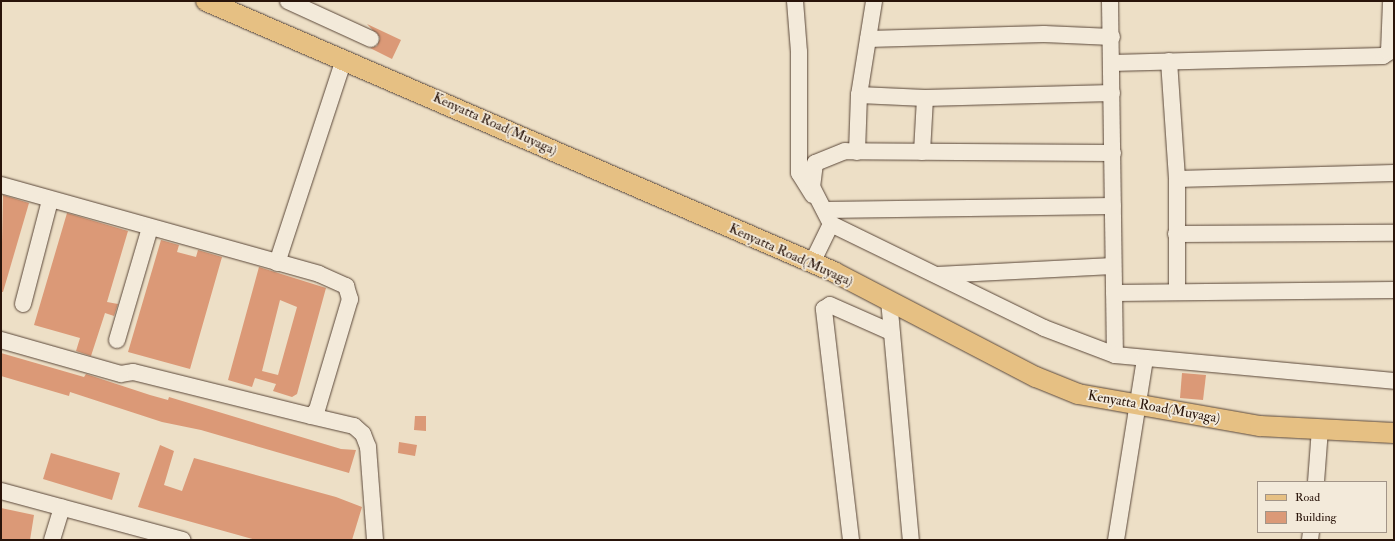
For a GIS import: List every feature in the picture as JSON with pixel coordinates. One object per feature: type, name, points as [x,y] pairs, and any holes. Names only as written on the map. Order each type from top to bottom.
[{"type":"main road","name":"Kenyatta Road(Muyaga)","points":[[210,2],[344,58],[812,263],[889,300],[1036,377],[1078,394],[1139,407],[1260,426],[1394,433]]},
{"type":"street","points":[[288,1],[371,39]]},
{"type":"street","points":[[795,1],[799,52],[799,173],[824,211],[935,275],[1044,328],[1115,355],[1394,381]]},
{"type":"street","points":[[857,152],[859,95],[874,1]]},
{"type":"street","points":[[1110,1],[1112,37],[1111,63],[1115,355]]},
{"type":"street","points":[[1111,63],[1383,56],[1389,52],[1391,3]]},
{"type":"street","points":[[868,39],[1044,34],[1112,37]]},
{"type":"street","points":[[277,263],[344,58]]},
{"type":"street","points":[[1169,61],[1177,179],[1177,292]]},
{"type":"street","points":[[859,95],[925,98],[1112,93]]},
{"type":"street","points":[[922,152],[925,98]]},
{"type":"street","points":[[812,263],[824,211],[812,171],[815,163],[845,151],[1113,153]]},
{"type":"street","points":[[1177,179],[1394,173]]},
{"type":"street","points":[[1,185],[277,263],[346,286],[350,299],[317,410],[311,416]]},
{"type":"street","points":[[23,304],[50,200]]},
{"type":"street","points":[[824,211],[1113,206]]},
{"type":"street","points":[[117,340],[150,228]]},
{"type":"street","points":[[1176,234],[1394,233]]},
{"type":"street","points":[[935,275],[1113,266]]},
{"type":"street","points":[[1114,293],[1394,290]]},
{"type":"street","points":[[889,300],[911,540]]},
{"type":"street","points":[[851,540],[824,309],[830,305],[891,332]]},
{"type":"street","points":[[1,340],[121,374],[133,372],[354,426],[363,434],[368,447],[375,540]]},
{"type":"street","points":[[1116,540],[1139,407],[1145,358]]},
{"type":"street","points":[[1316,481],[1320,429]]},
{"type":"street","points":[[1,491],[182,540]]},
{"type":"street","points":[[52,540],[62,508]]},
{"type":"building","points":[[367,24],[401,40],[392,59],[370,48],[377,46],[380,38]]},
{"type":"building","points":[[3,195],[29,203],[3,292],[1,292]]},
{"type":"building","points":[[67,213],[128,231],[107,302],[118,304],[114,316],[105,313],[91,356],[76,351],[80,338],[34,325]]},
{"type":"building","points":[[161,240],[179,245],[177,252],[196,257],[198,250],[222,257],[190,369],[128,352]]},
{"type":"building","points":[[259,267],[326,288],[297,394],[292,397],[273,391],[276,384],[255,378],[252,387],[228,380]],"holes":[[[280,300],[297,307],[278,375],[262,371]]]},
{"type":"building","points":[[1,353],[84,377],[86,374],[168,400],[169,397],[341,449],[356,450],[349,473],[201,430],[162,422],[70,392],[69,396],[1,376]]},
{"type":"building","points":[[1182,373],[1206,375],[1203,400],[1180,398]]},
{"type":"building","points":[[415,416],[426,416],[426,431],[414,430]]},
{"type":"building","points":[[399,442],[417,445],[415,456],[398,453]]},
{"type":"building","points":[[160,445],[174,451],[164,485],[182,491],[194,458],[336,497],[362,507],[352,540],[256,540],[138,507]]},
{"type":"building","points":[[51,453],[120,473],[112,500],[43,479]]},
{"type":"building","points":[[1,508],[34,515],[30,540],[1,540]]}]
